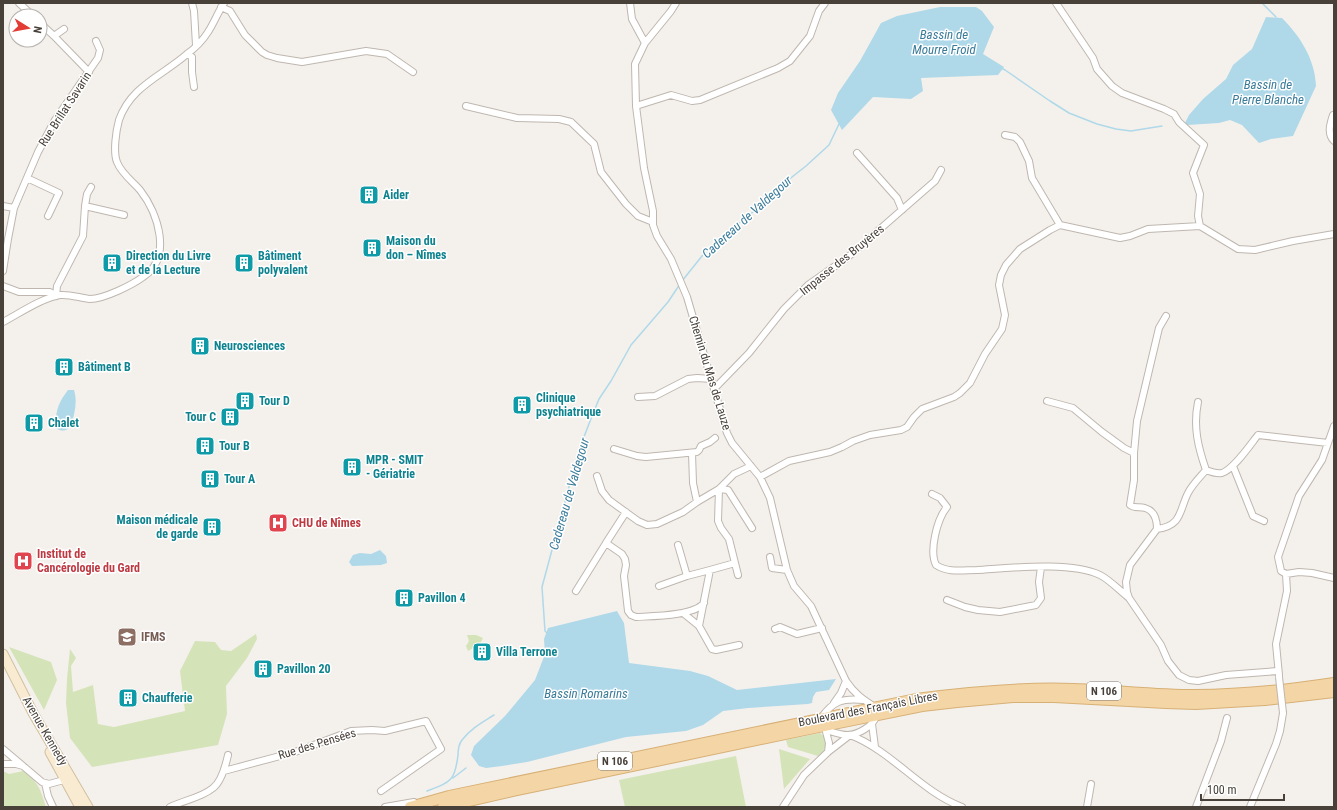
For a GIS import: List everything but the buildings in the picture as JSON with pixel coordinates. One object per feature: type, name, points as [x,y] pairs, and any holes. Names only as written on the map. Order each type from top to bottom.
[{"type":"main road","name":"Avenue Kennedy","points":[[3,654],[33,713],[88,807]]},
{"type":"main road","name":"Avenue Kennedy","points":[[3,667],[80,807]]},
{"type":"main road","name":"Boulevard des Français Libres","points":[[874,715],[916,699],[958,693],[1012,689],[1075,689],[1167,695],[1196,695],[1261,692],[1334,683]]},
{"type":"main road","name":"Boulevard des Français Libres","points":[[410,807],[449,796],[922,706],[1013,697],[1054,697],[1196,704],[1265,700],[1334,692]]},
{"type":"main road","name":"Boulevard des Français Libres","points":[[442,807],[824,725]]},
{"type":"street","points":[[192,3],[194,11],[196,45]]},
{"type":"street","points":[[630,3],[632,19],[645,43]]},
{"type":"street","name":"Chemin du Mas de Lauze","points":[[676,3],[645,43],[635,64],[636,106],[644,168],[653,211],[651,221],[657,236],[671,259],[687,297],[727,433],[732,443],[760,477],[770,498],[787,570],[794,586],[811,606],[846,681],[874,715]]},
{"type":"street","points":[[636,106],[671,95],[692,101],[700,100],[778,68],[790,61],[810,36],[819,11],[825,3]]},
{"type":"street","points":[[1056,3],[1098,69],[1112,86],[1122,93],[1174,114],[1179,122],[1204,145],[1193,173],[1200,194],[1198,216],[1200,226]]},
{"type":"street","points":[[3,322],[56,296],[68,295],[92,299],[108,295],[144,277],[154,267],[161,245],[153,212],[140,191],[120,168],[115,156],[119,121],[126,104],[146,83],[187,54],[207,34],[223,5],[230,11],[245,35],[267,55],[302,62],[366,51],[387,54],[413,72]]},
{"type":"street","points":[[54,36],[64,29]]},
{"type":"street","points":[[48,30],[89,72]]},
{"type":"street","name":"Rue Brillat Savarin","points":[[3,271],[14,208],[38,152],[54,124],[98,58],[100,50],[96,41]]},
{"type":"street","points":[[187,54],[192,57],[194,88]]},
{"type":"street","points":[[466,106],[517,118],[559,118],[571,122],[594,144],[601,172],[626,204],[638,216],[651,221]]},
{"type":"street","points":[[1333,114],[1329,130],[1334,142]]},
{"type":"street","points":[[1005,135],[1015,137],[1020,142],[1029,161],[1032,178],[1060,225]]},
{"type":"street","points":[[857,152],[897,198],[902,210]]},
{"type":"street","name":"Impasse des Bruyères","points":[[714,389],[749,353],[784,309],[808,285],[848,257],[935,181],[941,170]]},
{"type":"street","points":[[27,178],[59,193],[48,216]]},
{"type":"street","points":[[56,296],[57,286],[83,236],[85,206],[87,194],[91,187]]},
{"type":"street","points":[[3,206],[14,208]]},
{"type":"street","points":[[85,206],[124,215]]},
{"type":"street","points":[[760,477],[789,461],[830,452],[853,440],[870,435],[901,430],[907,427],[922,409],[954,397],[960,393],[970,383],[985,354],[1002,329],[1005,315],[999,286],[1001,275],[1006,265],[1020,249],[1060,225],[1120,238],[1130,236],[1148,228],[1200,226],[1238,249],[1255,250],[1293,241],[1334,234]]},
{"type":"street","points":[[3,286],[19,292],[50,292],[56,296]]},
{"type":"street","points":[[1129,598],[1126,582],[1130,565],[1157,529],[1156,519],[1152,513],[1146,508],[1133,507],[1130,505],[1134,480],[1134,453],[1137,421],[1159,328],[1166,316]]},
{"type":"street","points":[[638,397],[655,396],[688,378],[710,379]]},
{"type":"street","points":[[1047,400],[1074,408],[1102,432],[1124,448],[1134,453]]},
{"type":"street","points":[[1198,402],[1195,415],[1198,447],[1206,470],[1212,473],[1222,473],[1233,466],[1258,435],[1328,442]]},
{"type":"street","points":[[1334,426],[1322,460],[1299,496],[1278,557],[1281,571],[1286,574],[1299,572],[1312,573],[1334,578]]},
{"type":"street","points":[[614,450],[646,457],[692,453],[697,452],[701,446],[715,438]]},
{"type":"street","points":[[692,453],[693,483],[697,502]]},
{"type":"street","points":[[597,476],[602,491],[609,500],[638,521],[647,525],[657,524],[684,512],[697,502],[719,489],[734,474],[751,466]]},
{"type":"street","points":[[1233,466],[1253,516],[1264,521]]},
{"type":"street","points":[[1157,529],[1168,528],[1174,523],[1182,509],[1188,492],[1206,470]]},
{"type":"street","points":[[719,489],[728,490],[752,528]]},
{"type":"street","points":[[719,489],[718,521],[729,539],[738,575]]},
{"type":"street","points":[[932,494],[940,498],[947,506],[937,528],[933,555],[936,565],[942,569],[1040,566],[1078,569],[1100,575],[1129,598],[1161,645],[1168,661],[1179,675],[1189,680],[1198,681],[1226,675],[1279,674]]},
{"type":"street","points":[[576,590],[626,512]]},
{"type":"street","points":[[606,543],[622,554],[625,559],[626,565],[624,576],[628,611],[631,615],[636,617],[683,613],[697,609],[704,603]]},
{"type":"street","points":[[678,545],[687,576]]},
{"type":"street","points":[[770,557],[772,568],[787,570]]},
{"type":"street","points":[[659,586],[687,576],[735,563]]},
{"type":"street","points":[[947,600],[978,610],[1000,612],[1036,605],[1041,598],[1038,582],[1040,566]]},
{"type":"street","points":[[699,626],[710,570]]},
{"type":"street","points":[[1250,807],[1276,744],[1283,713],[1276,644],[1287,591],[1286,574]]},
{"type":"street","points":[[683,613],[699,626],[712,649],[716,650],[740,645]]},
{"type":"street","points":[[775,629],[780,627],[797,634],[822,628]]},
{"type":"street","points":[[828,752],[829,743],[824,725],[828,708],[834,703],[841,693],[846,681]]},
{"type":"street","points":[[834,703],[846,699],[863,700]]},
{"type":"street","points":[[783,807],[804,775],[828,752],[850,735],[859,732],[874,715]]},
{"type":"street","points":[[874,715],[875,747]]},
{"type":"street","points":[[1196,807],[1221,741],[1226,718]]},
{"type":"street","name":"Rue des Pensées","points":[[224,771],[295,752],[351,731],[385,731],[426,722],[441,750],[381,791]]},
{"type":"street","points":[[824,725],[836,733],[850,735],[875,747],[937,794],[949,802],[962,807]]},
{"type":"street","points":[[3,748],[42,782],[49,784],[64,780]]},
{"type":"street","points":[[170,807],[200,796],[214,788],[224,771],[228,755]]},
{"type":"street","points":[[3,764],[16,764],[25,767]]},
{"type":"street","points":[[45,783],[48,796],[53,807]]},
{"type":"street","points":[[1087,807],[1090,784]]},
{"type":"street","points":[[385,807],[449,796]]},
{"type":"green space","points":[[256,634],[257,639],[247,658],[226,686],[227,714],[218,745],[92,767],[70,738],[66,703],[70,649],[76,658],[71,666],[73,692],[93,685],[98,724],[114,727],[185,711],[180,671],[195,641],[215,642],[221,650],[231,651]]},
{"type":"green space","points":[[467,635],[476,635],[483,638],[480,644],[468,651],[466,646],[469,641]]},
{"type":"green space","points":[[9,647],[51,662],[57,680],[44,710]]},
{"type":"green space","points":[[820,733],[826,738],[826,743],[824,751],[818,756],[788,747],[786,740]]},
{"type":"green space","points":[[779,749],[810,759],[784,789]]},
{"type":"green space","points":[[736,756],[746,807],[625,807],[619,780]]},
{"type":"green space","points":[[3,771],[9,774],[23,771],[28,775],[38,786],[46,807],[3,807]]},
{"type":"water","name":"Bassin de Mourre Froid","points":[[940,7],[976,7],[982,11],[994,27],[983,54],[1004,67],[998,75],[921,78],[923,91],[911,99],[873,97],[842,130],[831,110],[838,93],[860,61],[881,23],[897,16]]},
{"type":"water","name":"Bassin de Pierre Blanche","points":[[1266,17],[1282,18],[1289,25],[1310,57],[1313,67],[1316,86],[1293,136],[1271,139],[1259,143],[1242,125],[1230,120],[1219,123],[1187,125],[1185,123],[1189,115],[1203,99],[1226,79],[1233,65],[1252,49]]},
{"type":"water","points":[[68,390],[74,390],[76,399],[75,408],[71,427],[66,430],[62,430],[56,428],[56,417],[62,399]]},
{"type":"water","points":[[380,550],[386,556],[387,563],[381,565],[352,566],[349,562],[353,555],[360,553],[371,554]]},
{"type":"water","name":"Bassin Romarins","points":[[617,611],[624,623],[629,663],[690,671],[708,676],[737,690],[836,679],[829,690],[816,692],[812,703],[808,704],[723,711],[703,725],[686,731],[626,737],[527,762],[486,768],[479,766],[471,755],[474,746],[505,716],[535,680],[545,654],[544,639],[548,628]]},
{"type":"waterway","name":"Cadereau de Valdegour","points":[[1262,3],[1276,17]]},
{"type":"waterway","name":"Cadereau de Valdegour","points":[[1001,68],[1069,113],[1097,124],[1131,131],[1162,126]]},
{"type":"waterway","name":"Cadereau de Valdegour","points":[[682,281],[702,256],[717,241],[764,203],[778,188],[806,166],[829,145],[839,124]]},
{"type":"waterway","name":"Cadereau de Valdegour","points":[[548,634],[545,631],[542,587],[579,450],[599,399],[631,345],[668,302],[680,284]]},
{"type":"waterway","name":"Cadereau de Valdegour","points":[[427,791],[447,783],[455,770],[459,747],[462,740],[473,729],[494,715]]},
{"type":"waterway","name":"Cadereau de Valdegour","points":[[453,778],[466,768]]},
{"type":"place","name":"Aider","points":[[369,195]]},
{"type":"place","name":"Maison du don – Nîmes","points":[[372,248]]},
{"type":"place","name":"Direction du Livre et de la Lecture","points":[[112,263]]},
{"type":"place","name":"Bâtiment polyvalent","points":[[244,263]]},
{"type":"place","name":"Neurosciences","points":[[200,346]]},
{"type":"place","name":"Bâtiment B","points":[[64,367]]},
{"type":"place","name":"Tour D","points":[[245,401]]},
{"type":"place","name":"Clinique psychiatrique","points":[[522,405]]},
{"type":"place","name":"Tour C","points":[[230,417]]},
{"type":"place","name":"Chalet","points":[[34,423]]},
{"type":"place","name":"Tour B","points":[[205,446]]},
{"type":"place","name":"MPR - SMIT - Gériatrie","points":[[352,467]]},
{"type":"place","name":"Tour A","points":[[210,479]]},
{"type":"place","name":"CHU de Nîmes","points":[[278,523]]},
{"type":"place","name":"Maison médicale de garde","points":[[212,527]]},
{"type":"place","name":"Institut de Cancérologie du Gard","points":[[23,561]]},
{"type":"place","name":"Pavillon 4","points":[[404,598]]},
{"type":"place","name":"IFMS","points":[[127,637]]},
{"type":"place","name":"Villa Terrone","points":[[482,652]]},
{"type":"place","name":"Pavillon 20","points":[[263,669]]},
{"type":"place","name":"Chaufferie","points":[[128,698]]}]
